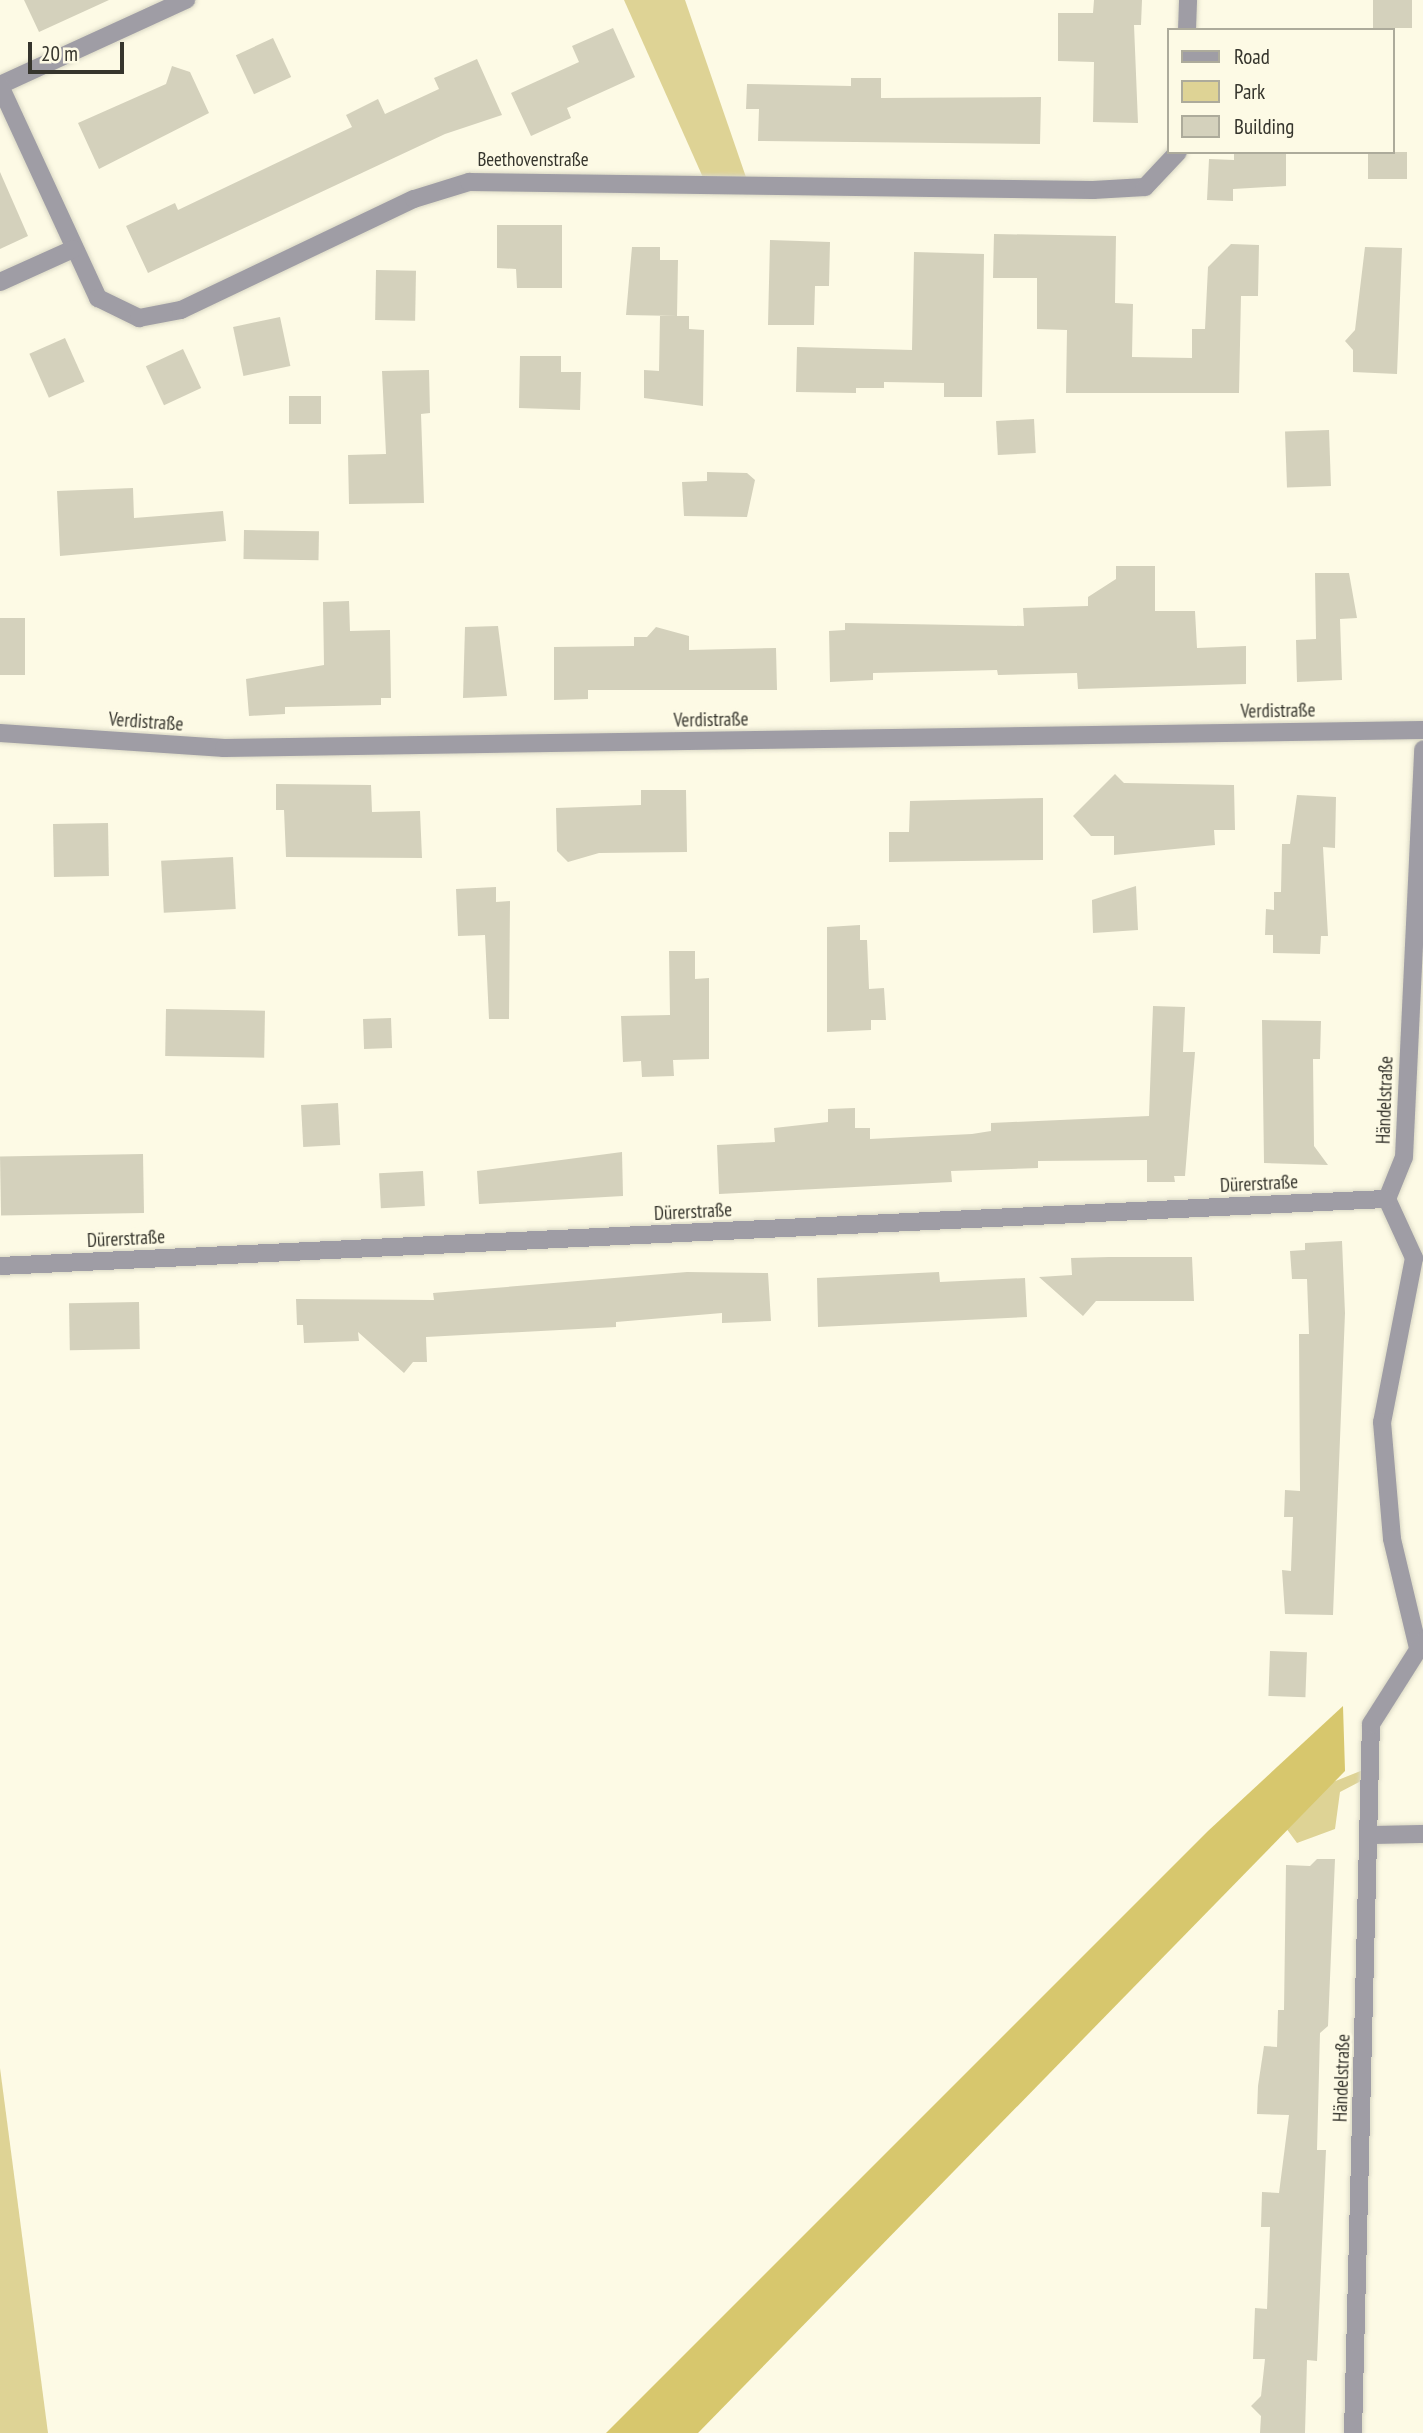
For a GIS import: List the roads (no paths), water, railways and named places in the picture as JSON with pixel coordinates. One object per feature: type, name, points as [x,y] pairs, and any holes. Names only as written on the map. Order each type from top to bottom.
[{"type":"street","points":[[0,86],[186,0]]},
{"type":"street","points":[[1187,28],[1188,0]]},
{"type":"street","name":"Beethovenstraße","points":[[0,86],[73,249],[98,298],[139,318],[181,310],[414,198],[468,181],[1106,189],[1145,187],[1176,154]]},
{"type":"street","points":[[0,282],[73,249]]},
{"type":"street","name":"Verdistraße","points":[[0,733],[224,748],[1423,730]]},
{"type":"street","name":"Händelstraße","points":[[1387,1199],[1404,1157],[1423,749]]},
{"type":"street","points":[[1387,1199],[1414,1258],[1382,1422],[1392,1539],[1420,1645]]},
{"type":"street","name":"Dürerstraße","points":[[0,1266],[1387,1199]]},
{"type":"street","name":"Händelstraße","points":[[1353,2433],[1371,1835],[1371,1724],[1420,1645]]},
{"type":"street","points":[[1371,1835],[1423,1834]]}]
